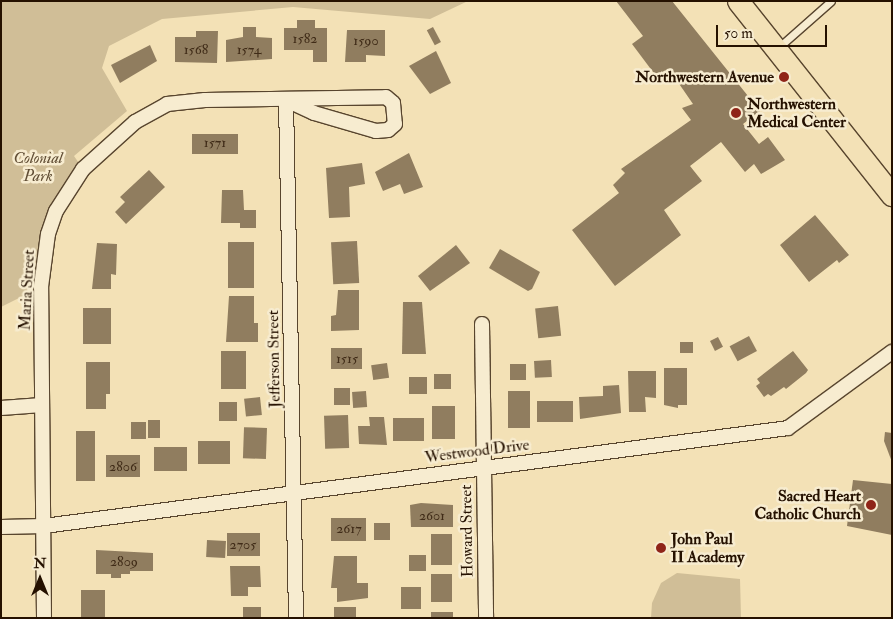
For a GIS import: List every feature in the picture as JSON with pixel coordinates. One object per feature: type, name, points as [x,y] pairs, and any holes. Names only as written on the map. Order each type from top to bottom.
[{"type":"main road","points":[[738,1],[892,194]]},
{"type":"street","name":"Maria Street","points":[[44,618],[42,405],[44,260],[56,211],[83,169],[135,122],[167,104],[205,100],[386,97],[393,103],[395,124],[388,130],[376,131],[330,118],[286,100]]},
{"type":"street","name":"Jefferson Street","points":[[286,100],[296,618]]},
{"type":"street","name":"Howard Street","points":[[482,324],[486,618]]},
{"type":"street","name":"Westwood Drive","points":[[1,527],[44,526],[788,428],[892,352]]},
{"type":"street","points":[[1,408],[42,405]]},
{"type":"lane","points":[[776,51],[795,31],[831,1]]},
{"type":"green space","name":"Colonial Park","points":[[1,1],[468,1],[430,19],[293,7],[162,19],[109,46],[102,68],[127,111],[74,156],[83,169],[56,211],[41,287],[1,307]]},
{"type":"green space","points":[[677,573],[740,579],[741,618],[651,618],[652,603],[661,583]]},
{"type":"building","points":[[616,1],[672,1],[760,111],[743,124],[759,144],[768,137],[785,160],[761,174],[754,164],[745,172],[721,142],[690,166],[702,181],[664,210],[681,235],[615,286],[572,230],[619,193],[613,185],[625,173],[621,169],[691,120],[682,108],[693,104],[673,75],[662,84],[632,44],[643,36]]},
{"type":"building","points":[[297,20],[315,20],[315,28],[327,28],[327,62],[313,62],[313,50],[284,50],[284,28],[297,28]]},
{"type":"building","points":[[243,27],[256,27],[256,37],[272,38],[272,59],[226,62],[226,40],[243,37]]},
{"type":"building","points":[[433,27],[441,42],[435,45],[427,30]]},
{"type":"building","points":[[347,30],[385,30],[385,56],[366,55],[366,62],[345,62]]},
{"type":"building","points":[[196,31],[218,31],[217,63],[175,62],[175,37],[196,37]]},
{"type":"building","points":[[150,45],[157,61],[120,83],[111,65]]},
{"type":"building","points":[[436,51],[451,83],[430,94],[409,66]]},
{"type":"building","points":[[192,134],[238,134],[238,154],[192,154]]},
{"type":"building","points":[[409,153],[423,187],[404,194],[400,184],[383,191],[375,172]]},
{"type":"building","points":[[362,163],[365,184],[349,187],[350,217],[329,218],[326,168]]},
{"type":"building","points":[[149,170],[165,187],[126,224],[115,212],[125,202],[120,197]]},
{"type":"building","points":[[222,190],[243,190],[244,210],[256,210],[256,228],[240,228],[240,223],[221,223]]},
{"type":"building","points":[[815,215],[849,255],[839,263],[837,260],[809,282],[780,245]]},
{"type":"building","points":[[357,241],[359,283],[333,284],[331,242]]},
{"type":"building","points":[[228,242],[254,242],[254,288],[228,288]]},
{"type":"building","points":[[97,243],[117,244],[116,275],[111,274],[111,289],[92,289]]},
{"type":"building","points":[[456,245],[470,263],[430,291],[418,276]]},
{"type":"building","points":[[500,249],[540,272],[532,289],[528,291],[489,268]]},
{"type":"building","points":[[338,290],[359,290],[359,330],[331,331],[331,316],[336,315]]},
{"type":"building","points":[[229,296],[254,296],[254,323],[258,323],[258,342],[226,342]]},
{"type":"building","points":[[403,302],[422,302],[426,354],[402,354]]},
{"type":"building","points":[[558,306],[561,336],[538,338],[535,308]]},
{"type":"building","points":[[83,308],[111,308],[111,344],[83,344]]},
{"type":"building","points":[[749,336],[757,351],[738,361],[730,346]]},
{"type":"building","points":[[718,337],[723,347],[715,351],[710,341]]},
{"type":"building","points":[[680,342],[693,342],[693,353],[680,353]]},
{"type":"building","points":[[331,348],[362,348],[362,369],[331,369]]},
{"type":"building","points":[[221,351],[246,351],[246,389],[221,389]]},
{"type":"building","points":[[793,351],[808,370],[786,389],[784,387],[771,396],[768,394],[764,397],[756,386],[760,383],[757,379]]},
{"type":"building","points":[[551,360],[552,377],[535,378],[534,361]]},
{"type":"building","points":[[86,362],[110,362],[110,394],[106,394],[106,409],[86,409]]},
{"type":"building","points":[[387,363],[389,378],[373,380],[371,365]]},
{"type":"building","points":[[510,364],[526,364],[526,380],[510,380]]},
{"type":"building","points":[[664,368],[687,368],[687,405],[678,405],[678,408],[664,405]]},
{"type":"building","points":[[628,371],[656,371],[656,398],[645,397],[646,412],[629,412]]},
{"type":"building","points":[[434,374],[451,374],[451,389],[434,389]]},
{"type":"building","points":[[409,377],[427,377],[427,394],[409,394]]},
{"type":"building","points":[[619,385],[621,413],[580,419],[579,397],[603,396],[603,386]]},
{"type":"building","points":[[334,388],[350,388],[350,405],[334,405]]},
{"type":"building","points":[[366,391],[367,407],[353,408],[352,392]]},
{"type":"building","points":[[508,391],[530,391],[530,428],[508,428]]},
{"type":"building","points":[[260,397],[262,415],[246,417],[244,399]]},
{"type":"building","points":[[537,401],[573,401],[573,422],[537,422]]},
{"type":"building","points":[[219,402],[237,402],[237,421],[219,421]]},
{"type":"building","points":[[432,406],[455,406],[455,439],[432,439]]},
{"type":"building","points":[[348,415],[349,448],[325,449],[324,416]]},
{"type":"building","points":[[369,417],[384,417],[387,445],[359,444],[358,426],[370,426]]},
{"type":"building","points":[[393,418],[424,418],[424,441],[393,441]]},
{"type":"building","points":[[148,420],[160,420],[160,438],[148,438]]},
{"type":"building","points":[[131,422],[146,422],[146,439],[131,439]]},
{"type":"building","points":[[244,427],[267,428],[266,459],[243,458]]},
{"type":"building","points":[[76,431],[95,431],[95,481],[76,481]]},
{"type":"building","name":"Sacred Heart Catholic Church","points":[[885,432],[892,433],[892,462],[884,441]]},
{"type":"building","points":[[198,441],[230,441],[230,464],[198,464]]},
{"type":"building","points":[[154,447],[187,447],[187,471],[154,471]]},
{"type":"building","points":[[106,455],[140,455],[140,477],[106,477]]},
{"type":"building","name":"Sacred Heart Catholic Church","points":[[853,480],[892,484],[892,535],[847,526]]},
{"type":"building","points":[[421,503],[453,505],[453,527],[411,527],[410,505]]},
{"type":"building","points":[[331,518],[366,518],[366,541],[331,541]]},
{"type":"building","points":[[374,523],[390,523],[390,540],[374,540]]},
{"type":"building","points":[[227,533],[260,533],[260,556],[227,556]]},
{"type":"building","points":[[431,534],[452,534],[452,565],[431,565]]},
{"type":"building","points":[[207,540],[226,541],[225,558],[206,557]]},
{"type":"building","points":[[96,550],[153,553],[153,571],[130,571],[130,574],[121,574],[121,578],[111,578],[111,574],[96,574]]},
{"type":"building","points":[[409,555],[426,555],[426,571],[409,571]]},
{"type":"building","points":[[334,556],[357,556],[357,583],[368,583],[368,598],[337,602],[337,588],[331,588]]},
{"type":"building","points":[[230,566],[260,566],[261,587],[248,587],[248,596],[231,596]]},
{"type":"building","points":[[431,574],[452,574],[452,602],[431,602]]},
{"type":"building","points":[[401,587],[421,587],[421,609],[401,609]]},
{"type":"building","points":[[81,590],[105,590],[105,618],[81,618]]},
{"type":"building","points":[[243,607],[261,607],[261,618],[243,618]]},
{"type":"building","points":[[334,607],[356,607],[356,618],[334,618]]},
{"type":"building","points":[[431,612],[453,612],[453,618],[431,618]]},
{"type":"place","name":"Northwestern Avenue","points":[[784,77]]},
{"type":"place","name":"Northwestern Medical Center","points":[[736,113]]},
{"type":"place","name":"Sacred Heart Catholic Church","points":[[871,505]]},
{"type":"place","name":"John Paul II Academy","points":[[661,548]]}]
